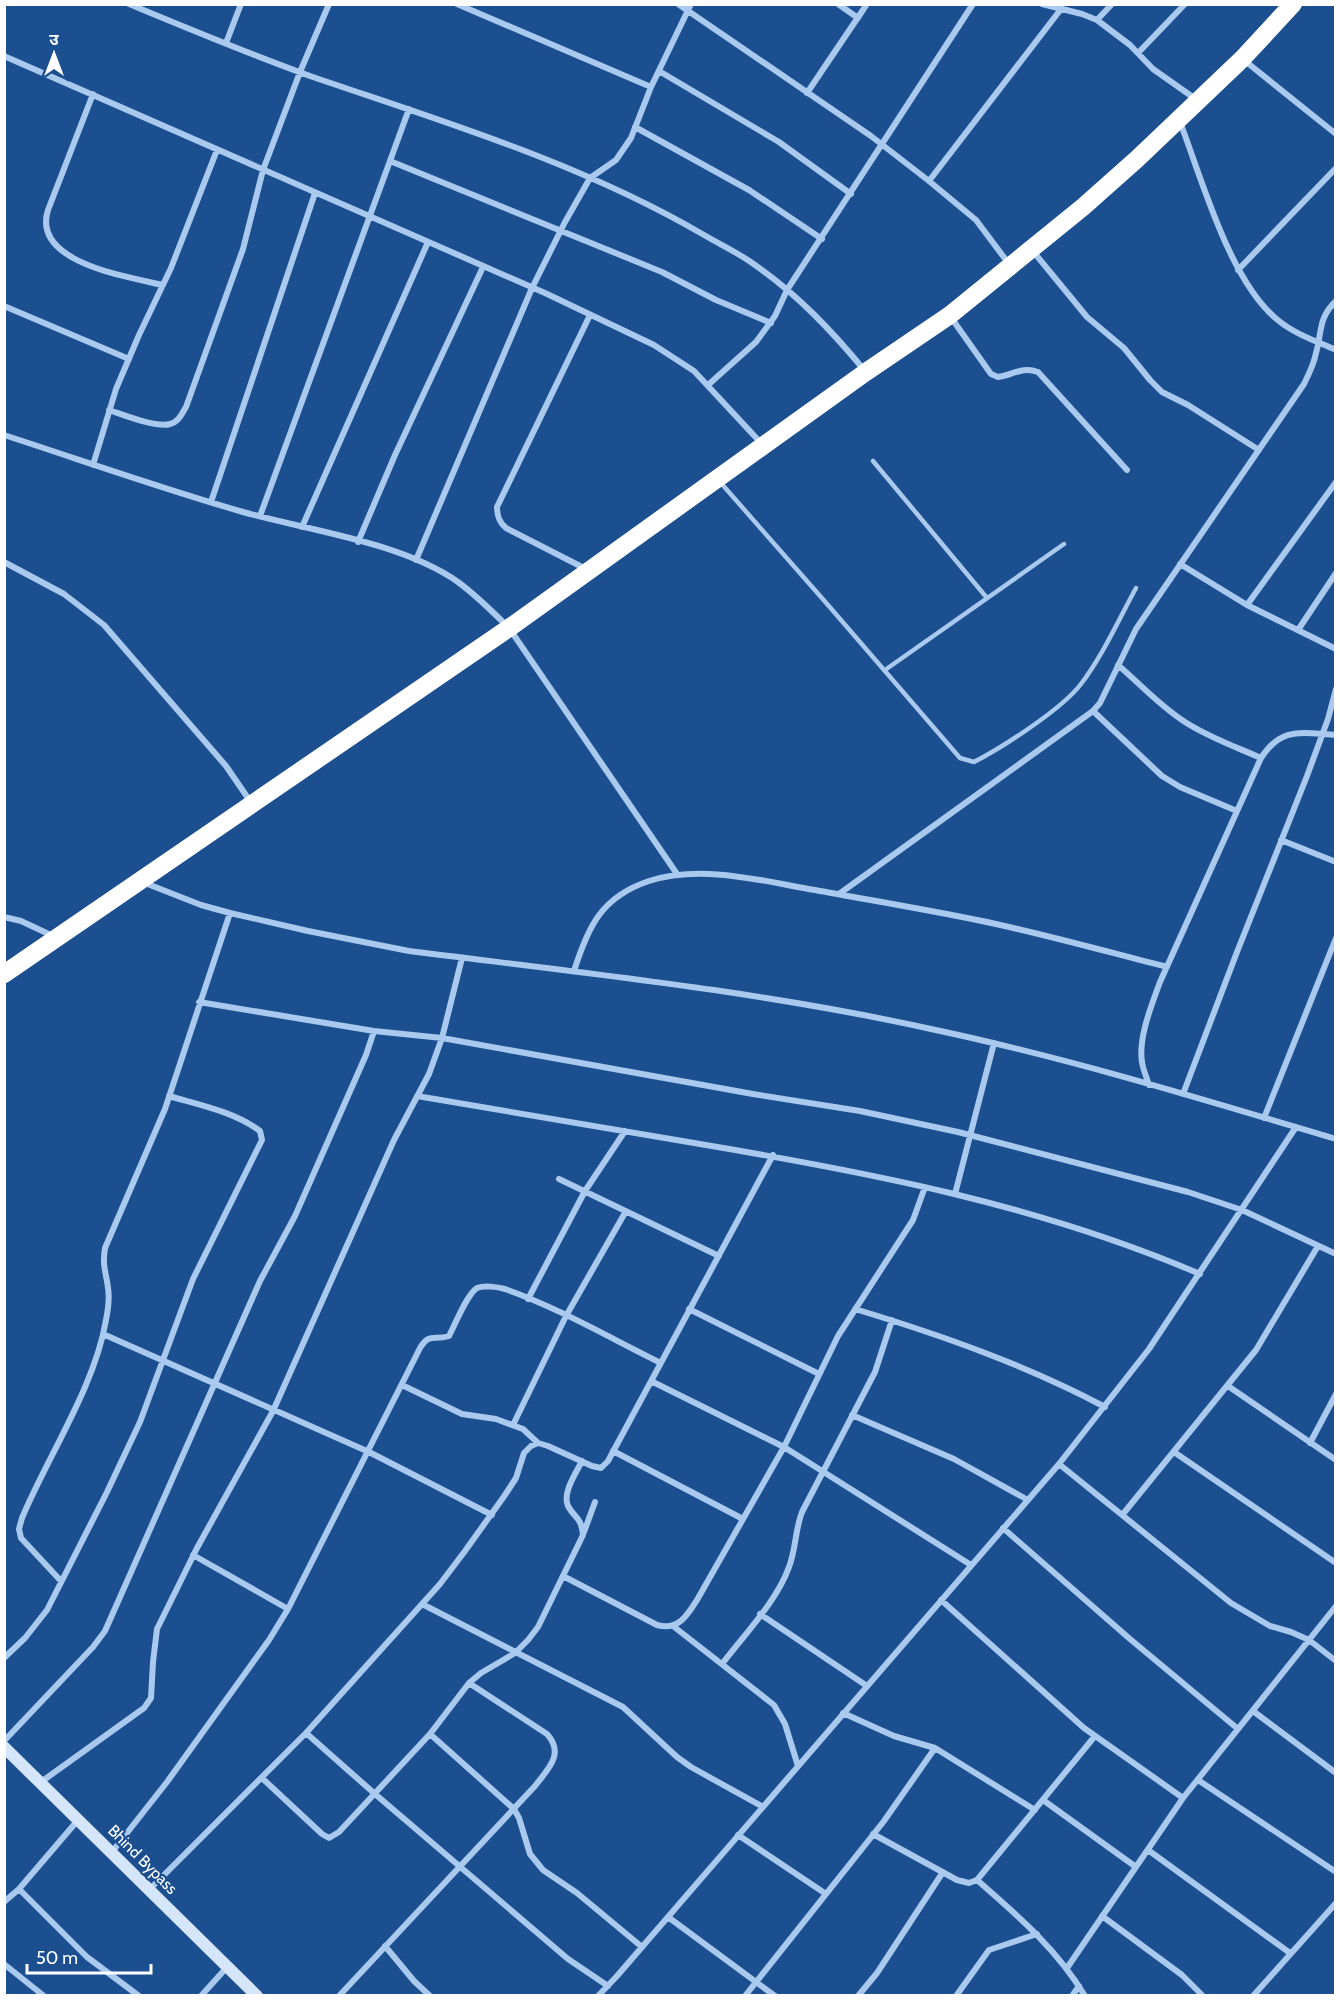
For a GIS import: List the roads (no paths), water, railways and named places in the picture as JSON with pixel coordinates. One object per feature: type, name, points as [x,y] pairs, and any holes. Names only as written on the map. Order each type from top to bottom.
[{"type":"highway","points":[[4,974],[509,628],[866,372],[950,315],[1108,186],[1242,59],[1293,4]]},
{"type":"street","points":[[129,4],[300,72],[525,150],[675,218],[755,264],[825,324],[866,372]]},
{"type":"street","points":[[226,43],[241,4]]},
{"type":"street","points":[[109,410],[155,423],[171,424],[178,420],[193,390],[243,249],[263,170],[300,72],[329,4]]},
{"type":"street","points":[[458,4],[651,87]]},
{"type":"street","points":[[678,4],[689,7],[883,145],[929,181],[976,220],[1011,267]]},
{"type":"street","points":[[838,4],[858,18]]},
{"type":"street","points":[[807,93],[867,4]]},
{"type":"street","points":[[708,385],[756,342],[771,323],[787,290],[973,4]]},
{"type":"street","points":[[1042,4],[1097,20],[1113,31],[1153,69],[1198,101]]},
{"type":"street","points":[[1097,20],[1112,4]]},
{"type":"street","points":[[1138,53],[1185,4]]},
{"type":"street","points":[[416,560],[532,288],[590,178],[616,160],[631,138],[651,87],[689,7]]},
{"type":"street","points":[[929,181],[1061,9]]},
{"type":"street","points":[[4,56],[532,288],[654,345],[679,359],[708,385],[764,446]]},
{"type":"street","points":[[1242,59],[1335,134]]},
{"type":"street","points":[[659,71],[779,142],[851,194]]},
{"type":"street","points":[[93,94],[48,210],[45,227],[50,238],[61,249],[87,265],[110,273],[163,285]]},
{"type":"street","points":[[260,516],[409,109]]},
{"type":"street","points":[[1179,118],[1238,270],[1262,305],[1278,320],[1294,331],[1335,350]]},
{"type":"street","points":[[635,127],[749,190],[822,239]]},
{"type":"street","points":[[93,465],[109,410],[129,359],[163,285],[217,150]]},
{"type":"street","points":[[390,161],[662,272],[716,300],[771,323]]},
{"type":"street","points":[[1238,270],[1335,168]]},
{"type":"street","points":[[211,502],[315,193]]},
{"type":"street","points":[[302,527],[428,243]]},
{"type":"street","points":[[1032,249],[1087,317],[1124,348],[1162,392],[1195,409],[1258,450]]},
{"type":"street","points":[[358,542],[395,455],[483,267]]},
{"type":"street","points":[[839,894],[1093,711],[1106,692],[1136,629],[1304,384],[1313,366],[1320,325],[1335,301]]},
{"type":"street","points":[[4,306],[129,359]]},
{"type":"street","points":[[589,571],[506,528],[500,523],[497,507],[590,315]]},
{"type":"street","points":[[950,315],[991,374],[999,377],[1029,369],[1038,372],[1127,470]]},
{"type":"street","points":[[4,435],[211,502],[416,560],[458,582],[509,628],[677,874]]},
{"type":"street","points":[[1247,604],[1335,482]]},
{"type":"street","points":[[4,562],[64,594],[104,625],[226,766],[253,805]]},
{"type":"street","points":[[1180,564],[1247,604],[1335,649]]},
{"type":"street","points":[[1298,630],[1335,573]]},
{"type":"street","points":[[1118,665],[1184,722],[1261,758]]},
{"type":"street","points":[[1184,1094],[1322,734],[1335,689]]},
{"type":"street","points":[[1093,711],[1162,776],[1180,787],[1237,811]]},
{"type":"street","points":[[1149,1085],[1142,1062],[1146,1022],[1167,967],[1261,758],[1270,744],[1286,734],[1335,735]]},
{"type":"street","points":[[1281,840],[1335,862]]},
{"type":"street","points":[[574,971],[586,934],[605,907],[617,897],[648,881],[677,874],[730,876],[976,920],[1167,967]]},
{"type":"street","points":[[141,881],[201,905],[230,913],[370,944],[462,958],[704,988],[933,1029],[1184,1094],[1335,1138]]},
{"type":"street","points":[[61,1581],[21,1538],[22,1518],[87,1379],[103,1334],[108,1304],[108,1288],[103,1262],[105,1248],[169,1096],[230,913]]},
{"type":"street","points":[[4,916],[21,921],[56,938]]},
{"type":"street","points":[[1264,1118],[1335,938]]},
{"type":"street","points":[[41,1782],[144,1708],[151,1698],[157,1629],[193,1555],[273,1411],[389,1150],[436,1058],[462,958]]},
{"type":"street","points":[[200,1002],[374,1031],[442,1038],[860,1111],[972,1135],[1141,1178],[1242,1210],[1335,1254]]},
{"type":"street","points":[[4,1741],[93,1647],[105,1630],[260,1281],[295,1215],[366,1055],[374,1031]]},
{"type":"street","points":[[955,1194],[994,1043]]},
{"type":"street","points":[[4,1658],[38,1622],[61,1581],[140,1422],[193,1279],[262,1140],[260,1131],[250,1124],[227,1114],[169,1096]]},
{"type":"street","points":[[417,1096],[773,1155],[991,1201],[1086,1229],[1146,1250],[1200,1274]]},
{"type":"street","points":[[598,1995],[1028,1500],[1105,1407],[1149,1349],[1296,1127]]},
{"type":"street","points":[[528,1299],[585,1191],[625,1131]]},
{"type":"street","points":[[402,1385],[462,1414],[496,1419],[523,1429],[538,1443],[601,1468],[608,1461],[773,1155]]},
{"type":"street","points":[[560,1179],[719,1256]]},
{"type":"street","points":[[563,1576],[657,1625],[673,1626],[682,1621],[689,1613],[784,1447],[838,1336],[913,1220],[926,1187]]},
{"type":"street","points":[[513,1425],[566,1316],[626,1211]]},
{"type":"street","points":[[1123,1514],[1256,1350],[1318,1246]]},
{"type":"street","points":[[112,1852],[167,1782],[269,1640],[288,1609],[425,1340],[431,1337],[441,1339],[449,1336],[470,1296],[477,1288],[503,1288],[661,1363]]},
{"type":"street","points":[[689,1309],[819,1374]]},
{"type":"street","points":[[855,1309],[915,1327],[1040,1375],[1105,1407]]},
{"type":"street","points":[[722,1664],[760,1614],[789,1569],[798,1521],[875,1372],[892,1320]]},
{"type":"street","points":[[103,1334],[369,1452],[492,1515]]},
{"type":"street","points":[[651,1381],[784,1447],[971,1565]]},
{"type":"street","points":[[1228,1386],[1335,1460]]},
{"type":"street","points":[[1310,1443],[1335,1394]]},
{"type":"street","points":[[852,1415],[954,1459],[1028,1500]]},
{"type":"street","points":[[150,1889],[306,1733],[422,1604],[492,1515],[516,1478],[524,1453],[538,1443]]},
{"type":"street","points":[[613,1451],[743,1518]]},
{"type":"street","points":[[1174,1452],[1335,1563]]},
{"type":"street","points":[[582,1461],[567,1497],[568,1506],[582,1525],[583,1535]]},
{"type":"street","points":[[1059,1464],[1231,1603],[1270,1626],[1309,1640],[1335,1661]]},
{"type":"street","points":[[262,1778],[322,1834],[329,1838],[339,1832],[430,1734],[469,1683],[515,1653],[537,1627],[583,1535],[595,1502]]},
{"type":"street","points":[[1003,1528],[1130,1639],[1238,1729]]},
{"type":"street","points":[[193,1555],[288,1609]]},
{"type":"street","points":[[941,1600],[1095,1736],[1184,1798]]},
{"type":"street","points":[[422,1604],[622,1707],[691,1767],[763,1807]]},
{"type":"street","points":[[1066,1968],[1184,1798],[1335,1606]]},
{"type":"street","points":[[760,1614],[867,1686]]},
{"type":"street","points":[[673,1626],[774,1705],[785,1724],[798,1766]]},
{"type":"street","points":[[339,1995],[550,1768],[556,1748],[554,1741],[547,1734],[469,1683]]},
{"type":"street","points":[[1253,1711],[1335,1773]]},
{"type":"street","points":[[843,1713],[894,1736],[935,1748],[1035,1810]]},
{"type":"street","points":[[306,1733],[568,1959],[608,1986]]},
{"type":"street","points":[[430,1734],[514,1809],[530,1854],[543,1870],[577,1893],[642,1947]]},
{"type":"street","points":[[873,1834],[963,1882],[969,1883],[977,1880],[1095,1736]]},
{"type":"street","name":"Bhind Bypass","points":[[4,1747],[257,1995]]},
{"type":"street","points":[[745,1995],[757,1983],[873,1834],[935,1748]]},
{"type":"street","points":[[1198,1780],[1335,1872]]},
{"type":"street","points":[[1043,1800],[1136,1867]]},
{"type":"street","points":[[4,1902],[19,1889],[80,1819]]},
{"type":"street","points":[[738,1835],[826,1894]]},
{"type":"street","points":[[1148,1850],[1290,1953]]},
{"type":"street","points":[[858,1995],[877,1973],[943,1872]]},
{"type":"street","points":[[977,1880],[1037,1934],[1085,1995]]},
{"type":"street","points":[[19,1889],[80,1951],[139,1995]]},
{"type":"street","points":[[1253,1995],[1335,1903]]},
{"type":"street","points":[[1102,1916],[1182,1975],[1203,1995]]},
{"type":"street","points":[[668,1917],[775,1995]]},
{"type":"street","points":[[956,1995],[989,1950],[1037,1934]]},
{"type":"street","points":[[385,1946],[414,1982],[430,1995]]},
{"type":"street","points":[[4,1964],[44,1995]]},
{"type":"street","points":[[201,1995],[228,1966]]},
{"type":"street","points":[[1072,1995],[1079,1986]]},
{"type":"lane","points":[[873,461],[987,598]]},
{"type":"lane","points":[[718,480],[960,758],[974,762],[990,754],[1049,713],[1082,684],[1136,588]]},
{"type":"lane","points":[[885,670],[1064,544]]}]
